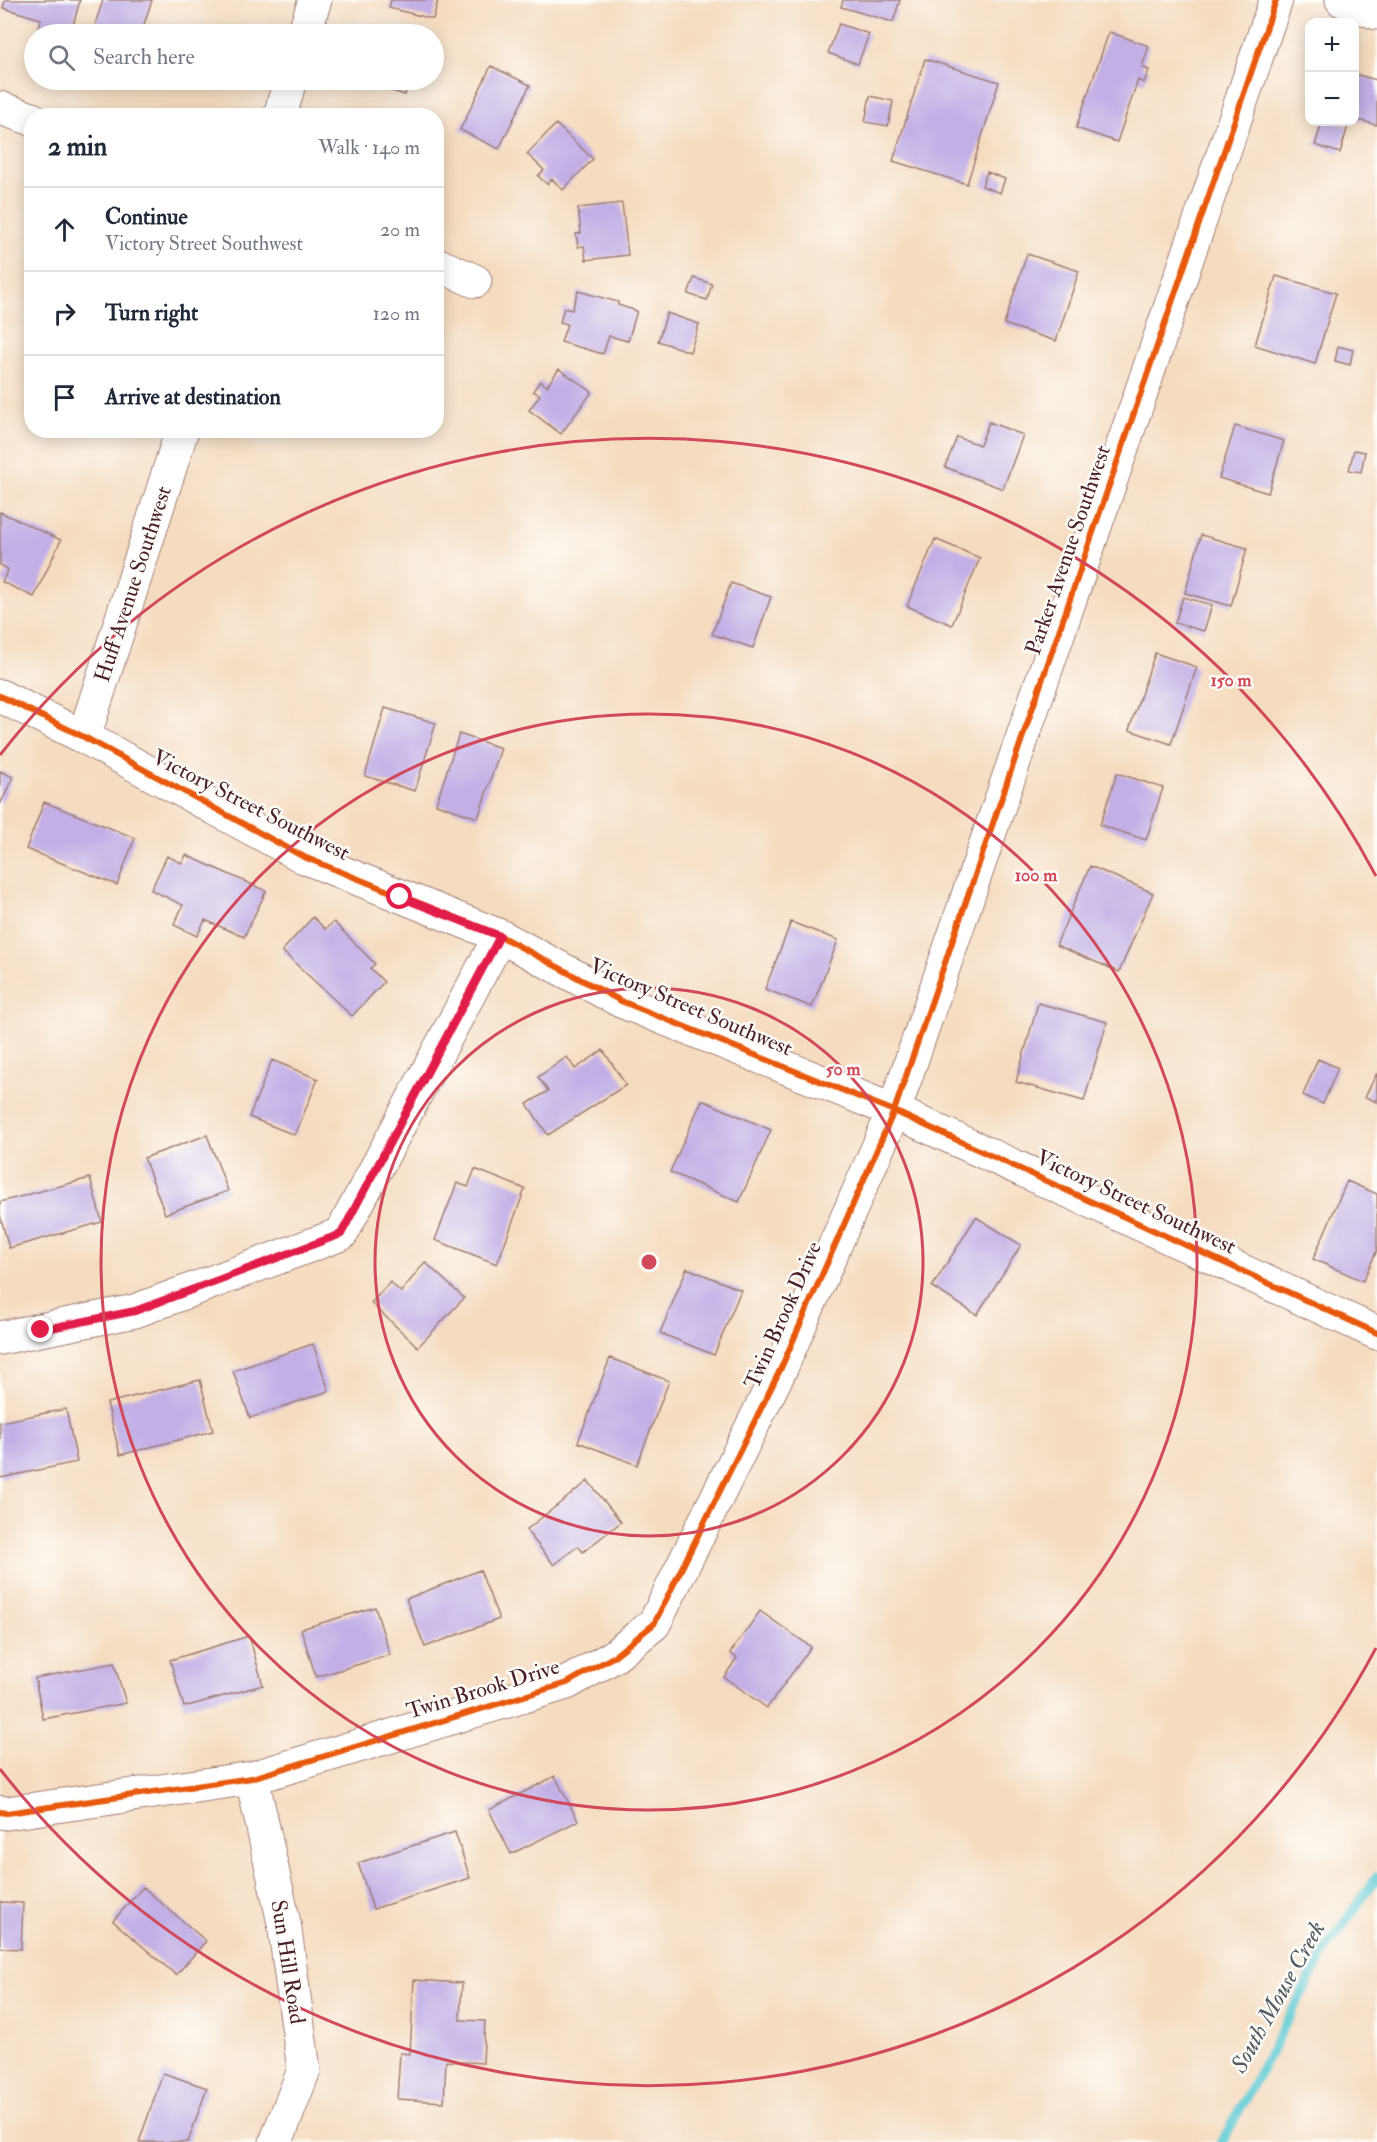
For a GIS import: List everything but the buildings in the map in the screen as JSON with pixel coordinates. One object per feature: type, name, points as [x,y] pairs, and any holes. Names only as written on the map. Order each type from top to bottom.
[{"type":"street","points":[[307,24],[315,0]]},
{"type":"street","name":"Parker Avenue Southwest","points":[[894,1111],[1276,0]]},
{"type":"street","points":[[1342,0],[1377,13]]},
{"type":"street","points":[[282,108],[287,90]]},
{"type":"street","points":[[0,108],[24,116]]},
{"type":"street","points":[[444,268],[474,281]]},
{"type":"street","name":"Huff Avenue Southwest","points":[[84,737],[179,438]]},
{"type":"street","name":"Victory Street Southwest","points":[[0,696],[84,737],[304,857],[500,936],[621,1001],[894,1111],[1377,1333]]},
{"type":"street","points":[[0,1338],[135,1311],[341,1234],[500,936]]},
{"type":"street","name":"Twin Brook Drive","points":[[0,1812],[7,1813],[252,1778],[567,1683],[613,1657],[654,1624],[781,1368],[894,1111]]},
{"type":"street","name":"Sun Hill Road","points":[[252,1778],[284,1923],[304,2070],[276,2142]]},
{"type":"waterway","name":"South Mouse Creek","points":[[1222,2142],[1325,1950],[1377,1877]]},
{"type":"cycle path","points":[[0,1812],[7,1813],[252,1778],[567,1683],[613,1657],[654,1624],[781,1368],[894,1111],[1276,0]]},
{"type":"cycle path","points":[[0,696],[84,737],[304,857],[500,936],[621,1001],[894,1111],[1377,1333]]},
{"type":"route","points":[[41,1330],[135,1311],[341,1234],[500,936],[400,897]]}]
